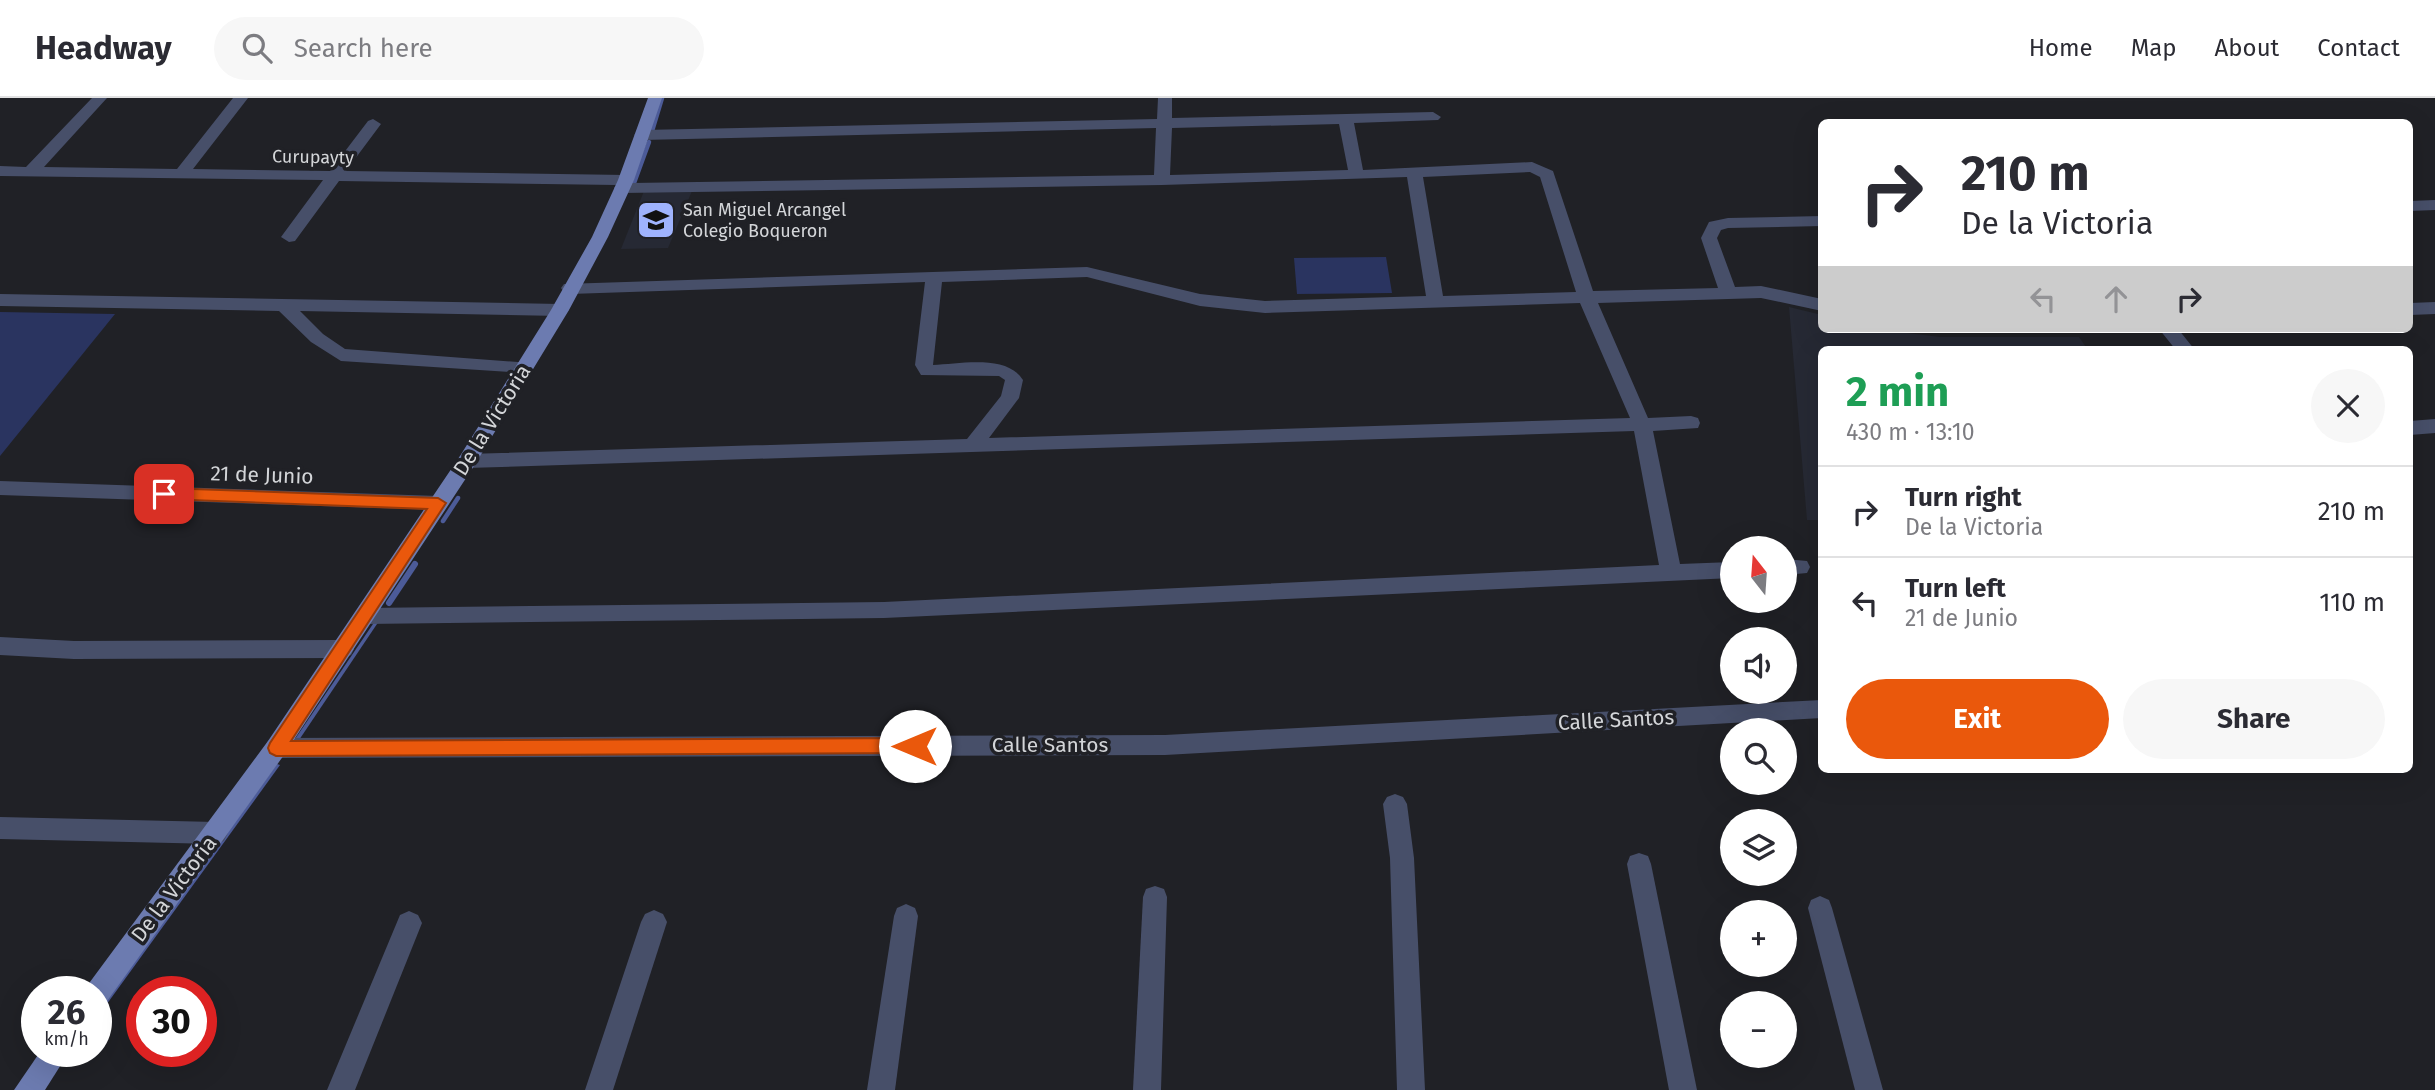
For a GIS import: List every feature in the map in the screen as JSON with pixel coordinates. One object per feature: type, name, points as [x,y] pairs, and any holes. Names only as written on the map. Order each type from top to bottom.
[{"type":"main road","name":"De la Victoria","points":[[110,976],[276,748],[467,461],[560,310],[600,237],[624,184],[655,98]]},
{"type":"main road","points":[[28,1090],[45,1067]]},
{"type":"street","points":[[31,172],[100,98]]},
{"type":"street","points":[[181,174],[241,98]]},
{"type":"street","points":[[1162,180],[1165,98]]},
{"type":"street","points":[[642,135],[1433,117]]},
{"type":"street","points":[[1346,119],[1356,173]]},
{"type":"street","points":[[289,237],[373,124]]},
{"type":"street","name":"Curupayty","points":[[0,171],[624,184],[1162,180],[1532,167],[1547,174],[1586,296]]},
{"type":"street","points":[[1414,173],[1435,301]]},
{"type":"street","points":[[2413,206],[2435,205]]},
{"type":"street","points":[[1728,292],[1709,238],[1715,226],[1728,223],[1818,221]]},
{"type":"street","points":[[570,288],[1087,272],[1200,300],[1265,307],[1728,292],[1761,292],[1818,304]]},
{"type":"street","points":[[933,277],[924,365],[928,371],[999,370],[1009,373],[1013,380],[1010,398],[972,446]]},
{"type":"street","points":[[1586,296],[1642,425],[1671,573]]},
{"type":"street","points":[[0,300],[560,310]]},
{"type":"street","points":[[284,305],[317,338],[341,355],[524,367]]},
{"type":"street","points":[[2413,309],[2435,309]]},
{"type":"street","points":[[467,461],[1691,423]]},
{"type":"street","points":[[2413,428],[2435,426]]},
{"type":"street","name":"21 de Junio","points":[[0,488],[438,503]]},
{"type":"street","points":[[365,616],[884,610],[1720,571]]},
{"type":"street","points":[[0,646],[74,650],[343,649]]},
{"type":"street","name":"Calle Santos","points":[[276,748],[1165,745],[1818,709]]},
{"type":"street","points":[[1395,804],[1402,858],[1411,1090]]},
{"type":"street","points":[[0,828],[216,834]]},
{"type":"street","points":[[1639,864],[1683,1090]]},
{"type":"street","points":[[1147,1090],[1155,897]]},
{"type":"street","points":[[1820,908],[1869,1090]]},
{"type":"street","points":[[881,1090],[906,916]]},
{"type":"street","points":[[599,1090],[654,922]]},
{"type":"street","points":[[341,1090],[409,923]]},
{"type":"shaded area","name":"San Miguel Arcangel Colegio Boqueron","points":[[644,191],[692,191],[668,248],[621,249]]},
{"type":"shaded area","points":[[1386,257],[1392,293],[1297,294],[1294,258]]},
{"type":"shaded area","points":[[1789,307],[1818,314],[1818,333],[1908,333],[1940,337],[2079,337],[2085,346],[1818,346],[1818,520],[1807,520]]},
{"type":"shaded area","points":[[0,312],[115,314],[0,456]]},
{"type":"shaded area","points":[[375,621],[379,621],[297,743],[293,742]]},
{"type":"shaded area","points":[[277,764],[280,765],[112,997],[112,992]]},
{"type":"waterway","points":[[652,131],[662,98]]},
{"type":"waterway","points":[[634,183],[649,142]]},
{"type":"waterway","points":[[443,521],[458,498]]},
{"type":"waterway","points":[[389,603],[415,564]]},
{"type":"place","name":"San Miguel Arcangel Colegio Boqueron","points":[[656,220]]},
{"type":"route","points":[[164,494],[438,503],[276,748],[915,746]]}]
